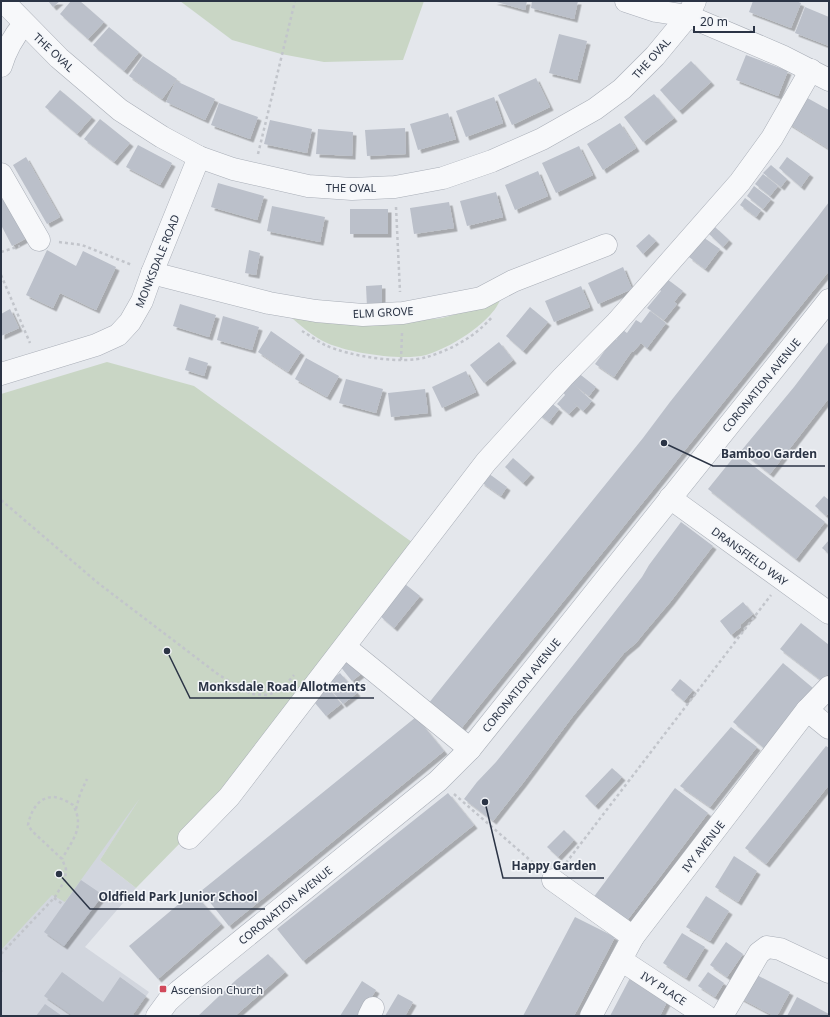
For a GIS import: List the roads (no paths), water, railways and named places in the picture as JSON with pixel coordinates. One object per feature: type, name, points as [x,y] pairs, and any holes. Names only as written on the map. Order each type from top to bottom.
[{"type":"street","name":"THE OVAL","points":[[3,1],[59,58],[120,110],[162,137],[199,157],[233,169],[308,186],[352,189],[396,187],[444,178],[492,161],[542,139],[595,110],[622,89],[655,56],[691,8]]},
{"type":"street","points":[[189,838],[230,797],[486,462],[563,377],[616,322],[740,182],[820,75],[691,8],[656,11],[626,1]]},
{"type":"street","points":[[1,66],[12,38],[24,24]]},
{"type":"street","name":"MONKSDALE ROAD","points":[[1,374],[96,345],[118,335],[130,322],[142,301],[199,157]]},
{"type":"street","points":[[1,174],[39,240]]},
{"type":"street","name":"ELM GROVE","points":[[152,273],[269,303],[316,311],[363,315],[403,313],[480,298],[513,281],[606,244]]},
{"type":"street","name":"CORONATION AVENUE","points":[[159,1016],[168,1001],[179,991],[438,781],[470,748],[829,300]]},
{"type":"street","name":"DRANSFIELD WAY","points":[[670,498],[829,614]]},
{"type":"street","points":[[346,647],[470,748]]},
{"type":"street","name":"IVY AVENUE","points":[[591,1016],[633,937],[807,710],[829,687]]},
{"type":"street","points":[[807,710],[829,728]]},
{"type":"street","points":[[553,880],[633,937]]},
{"type":"street","points":[[722,1016],[759,953],[767,948],[780,949],[829,972]]},
{"type":"street","name":"IVY PLACE","points":[[621,960],[706,1016]]},
{"type":"place","name":"Bamboo Garden","points":[[664,443]]},
{"type":"place","name":"Monksdale Road Allotments","points":[[167,651]]},
{"type":"place","name":"Happy Garden","points":[[485,802]]},
{"type":"place","name":"Oldfield Park Junior School","points":[[59,874]]},
{"type":"place","name":"Ascension Church","points":[[163,989]]}]
